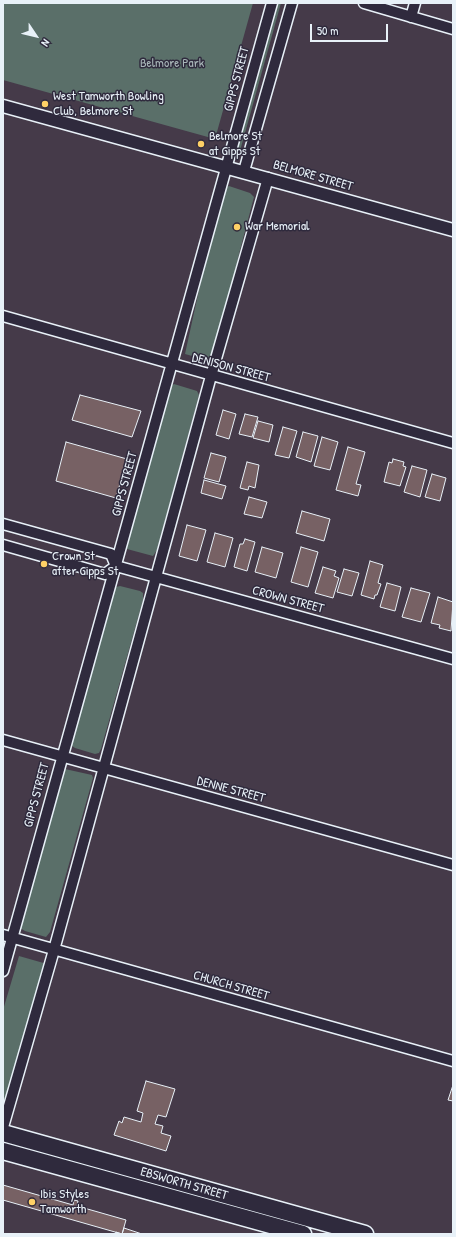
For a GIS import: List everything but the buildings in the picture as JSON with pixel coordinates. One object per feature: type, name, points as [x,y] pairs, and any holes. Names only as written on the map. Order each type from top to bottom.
[{"type":"main road","name":"EBSWORTH STREET","points":[[3,1133],[365,1234]]},
{"type":"main road","name":"EBSWORTH STREET","points":[[3,1151],[303,1234]]},
{"type":"street","name":"GIPPS STREET","points":[[3,971],[8,937],[116,566],[272,3]]},
{"type":"street","points":[[244,171],[292,3]]},
{"type":"street","points":[[364,3],[453,29]]},
{"type":"street","points":[[411,17],[415,3]]},
{"type":"street","name":"BELMORE STREET","points":[[3,106],[244,171],[453,230]]},
{"type":"street","points":[[3,1127],[54,950],[211,376],[268,178]]},
{"type":"street","name":"DENISON STREET","points":[[3,316],[171,365],[453,443]]},
{"type":"street","points":[[3,524],[111,554],[116,566],[105,574],[3,545]]},
{"type":"street","name":"CROWN STREET","points":[[116,566],[453,659]]},
{"type":"street","name":"DENNE STREET","points":[[3,740],[453,865]]},
{"type":"street","name":"CHURCH STREET","points":[[8,937],[453,1061]]},
{"type":"green space","name":"Belmore Park","points":[[3,3],[253,3],[215,139],[3,80]]},
{"type":"green space","points":[[276,3],[281,3],[240,151],[236,152],[235,150]]},
{"type":"green space","points":[[229,186],[250,193],[254,197],[214,362],[185,354],[211,235],[225,188]]},
{"type":"green space","points":[[174,384],[197,391],[199,395],[157,550],[153,556],[127,549],[127,541],[170,387]]},
{"type":"green space","points":[[120,586],[140,591],[143,593],[143,600],[101,749],[99,753],[95,754],[75,748],[72,746],[72,743],[113,590]]},
{"type":"green space","points":[[65,769],[92,775],[93,778],[50,932],[46,937],[20,928]]},
{"type":"green space","points":[[19,956],[47,964],[3,1113],[3,1010]]},
{"type":"place","name":"West Tamworth Bowling Club, Belmore St","points":[[45,104]]},
{"type":"place","name":"Belmore St at Gipps St","points":[[201,144]]},
{"type":"place","name":"War Memorial","points":[[237,227]]},
{"type":"place","name":"Crown St after Gipps St","points":[[44,564]]},
{"type":"place","name":"Ibis Styles Tamworth","points":[[32,1202]]}]
